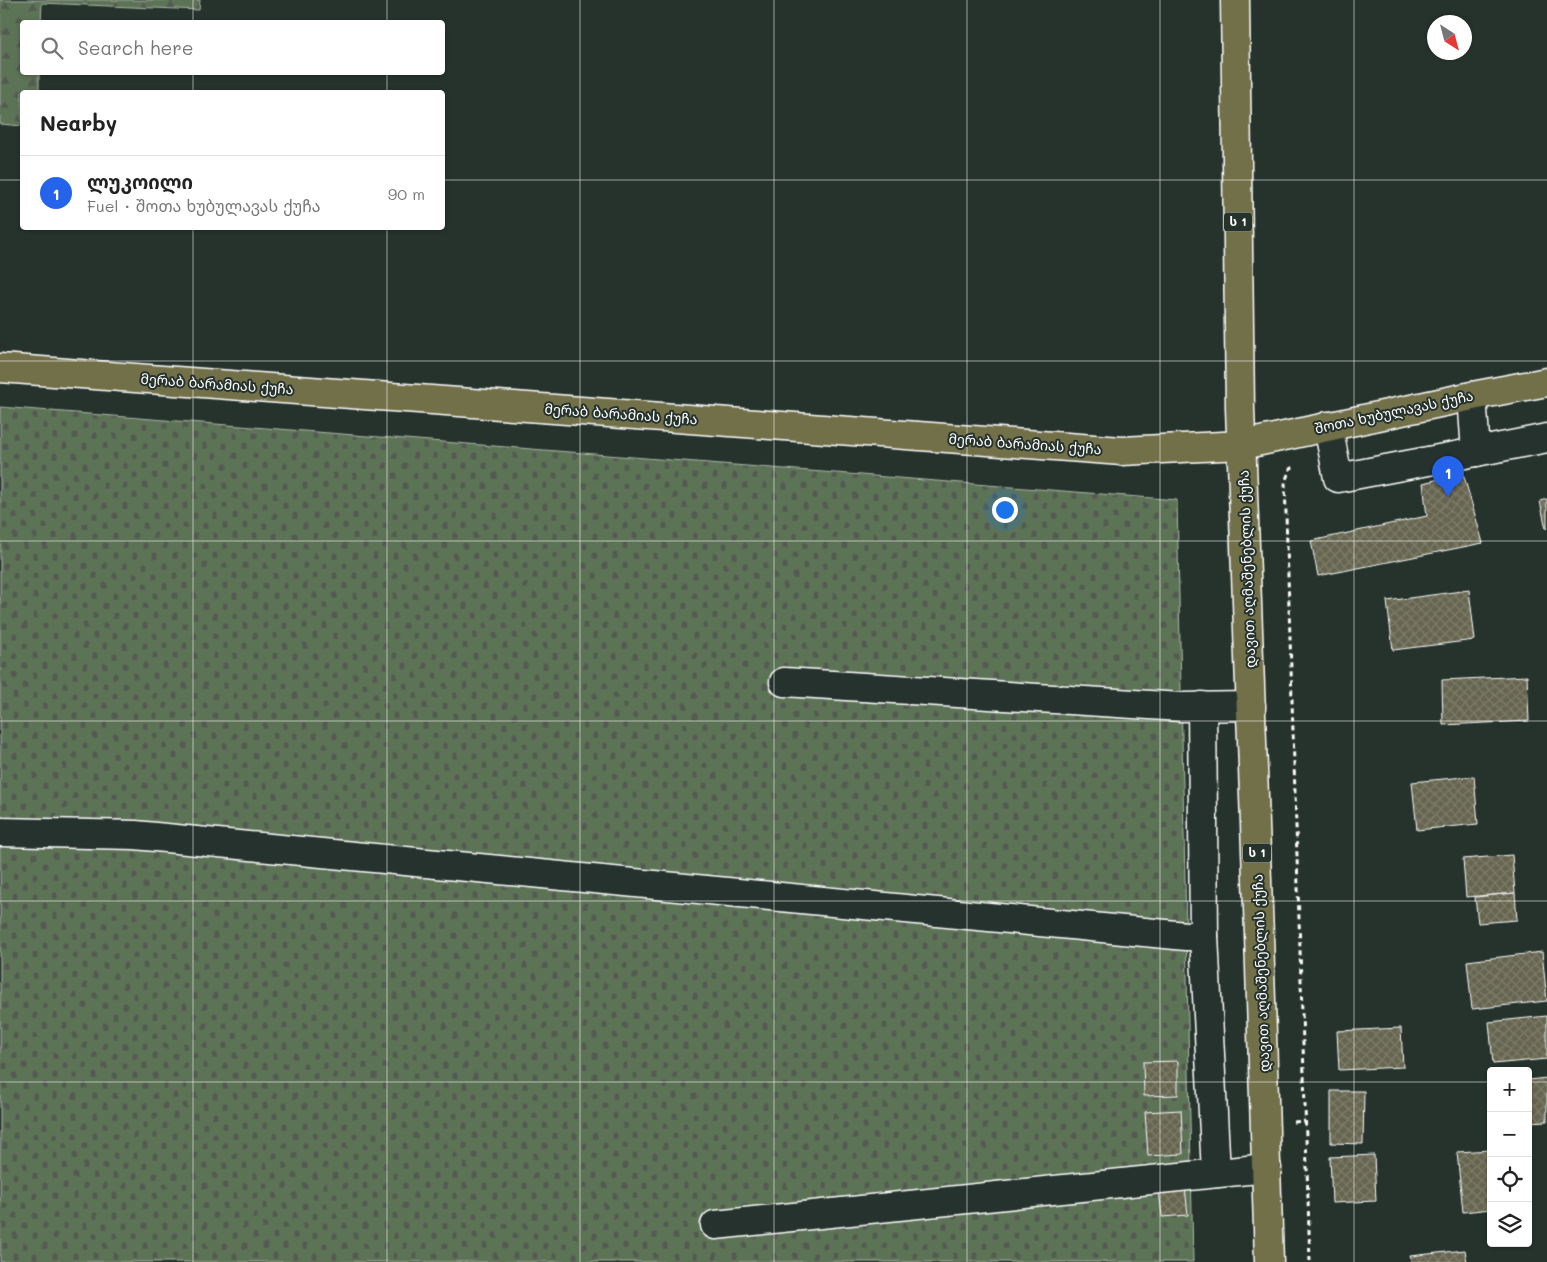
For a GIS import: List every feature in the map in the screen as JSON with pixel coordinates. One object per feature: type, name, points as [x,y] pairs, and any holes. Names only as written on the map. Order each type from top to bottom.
[{"type":"main road","name":"ს 1","points":[[1235,0],[1242,445]]},
{"type":"main road","name":"მერაბ ბარამიას ქუჩა","points":[[0,368],[1122,451],[1242,445]]},
{"type":"main road","name":"შოთა ხუბულავას ქუჩა","points":[[1242,445],[1547,382]]},
{"type":"main road","name":"დავით აღმაშენებლის ქუჩა","points":[[1242,445],[1269,1262]]},
{"type":"lane","points":[[1472,396],[1476,452]]},
{"type":"lane","points":[[1328,426],[1338,478],[1547,438]]},
{"type":"lane","points":[[784,682],[1181,706],[1251,706]]},
{"type":"lane","points":[[1202,706],[1204,936],[1216,1173]]},
{"type":"lane","points":[[0,832],[135,835],[1186,936],[1204,936]]},
{"type":"lane","points":[[715,1225],[1267,1168]]},
{"type":"path","points":[[1310,1262],[1285,482],[1290,469],[1304,459],[1334,455]]},
{"type":"green space","points":[[0,0],[200,0],[199,10],[42,3],[41,20],[20,20],[20,75],[39,75],[39,90],[20,90],[20,126],[0,124]]},
{"type":"green space","points":[[0,407],[1177,500],[1193,1262],[0,1262]]},
{"type":"building","points":[[1463,473],[1483,543],[1318,576],[1311,541],[1427,516],[1423,483]]},
{"type":"building","points":[[1547,499],[1547,528],[1546,529],[1540,501]]},
{"type":"building","points":[[1469,590],[1475,640],[1393,650],[1387,601]]},
{"type":"building","points":[[1527,676],[1529,721],[1443,725],[1442,680]]},
{"type":"building","points":[[1474,776],[1478,824],[1417,830],[1412,782]]},
{"type":"building","points":[[1512,855],[1515,893],[1466,897],[1463,859]]},
{"type":"building","points":[[1515,893],[1517,920],[1478,923],[1475,897]]},
{"type":"building","points":[[1542,952],[1547,1001],[1472,1009],[1467,961]]},
{"type":"building","points":[[1547,1016],[1547,1059],[1493,1064],[1489,1022]]},
{"type":"building","points":[[1401,1028],[1403,1067],[1339,1070],[1337,1031]]},
{"type":"building","points":[[1178,1061],[1178,1095],[1144,1096],[1143,1062]]},
{"type":"building","points":[[1547,1078],[1547,1121],[1532,1122],[1532,1080]]},
{"type":"building","points":[[1331,1091],[1364,1091],[1363,1144],[1331,1143]]},
{"type":"building","points":[[1181,1110],[1183,1154],[1148,1156],[1145,1112]]},
{"type":"building","points":[[1487,1150],[1487,1209],[1463,1212],[1457,1152]]},
{"type":"building","points":[[1374,1155],[1376,1201],[1332,1203],[1330,1157]]},
{"type":"building","points":[[1185,1187],[1188,1215],[1162,1217],[1159,1189]]},
{"type":"building","points":[[1465,1250],[1467,1262],[1411,1262],[1410,1256]]},
{"type":"place","name":"ლუკოილი","points":[[1448,497]]}]
